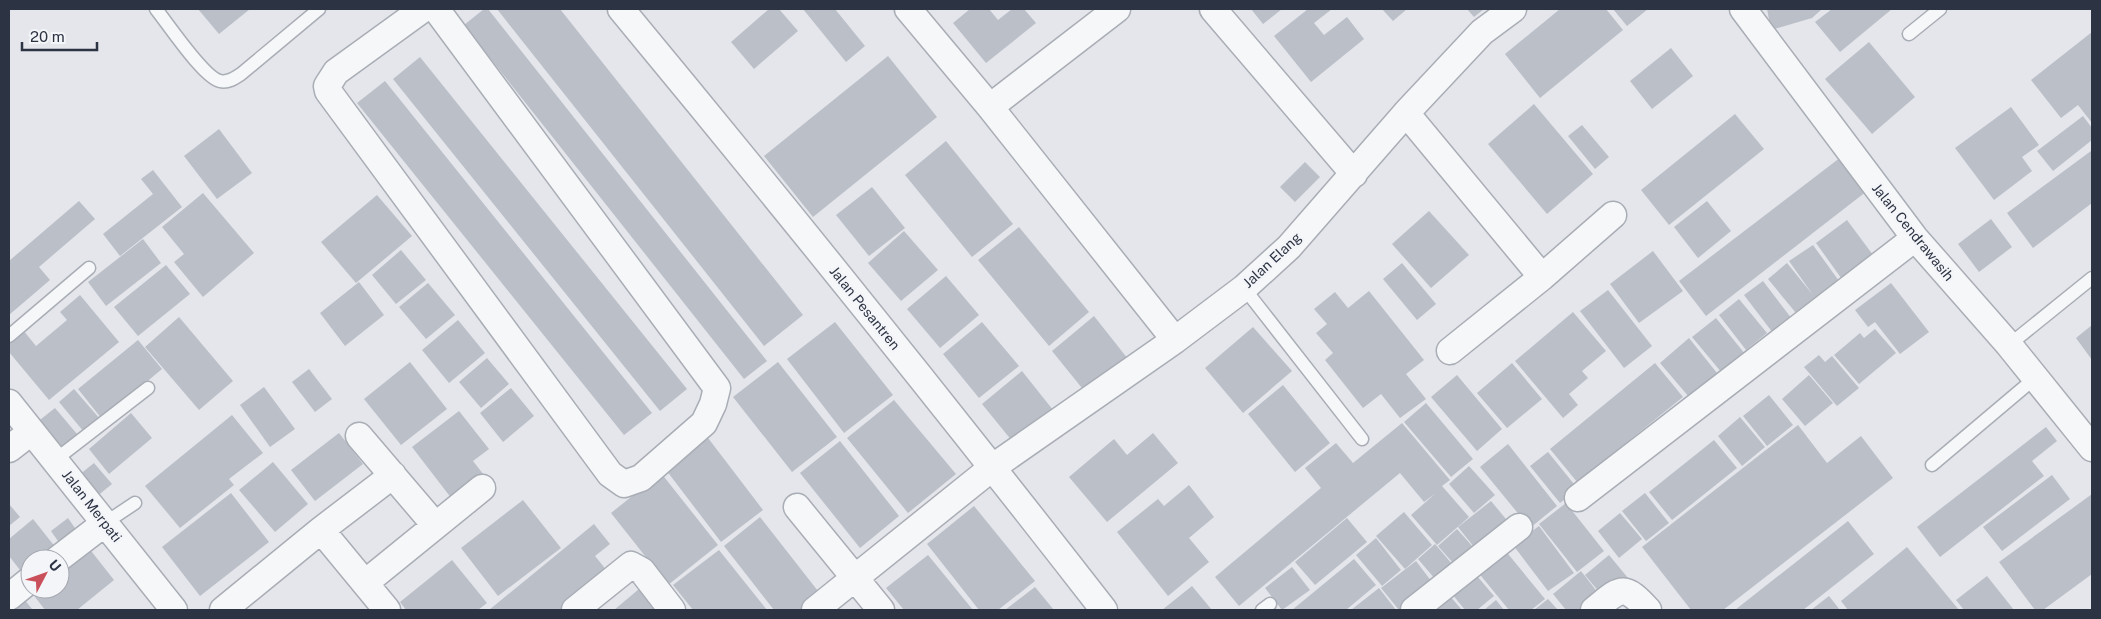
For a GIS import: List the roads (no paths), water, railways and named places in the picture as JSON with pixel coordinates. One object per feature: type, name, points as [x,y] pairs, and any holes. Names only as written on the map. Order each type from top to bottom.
[{"type":"street","points":[[423,9],[336,72],[327,86],[328,91],[610,474],[624,484],[631,483],[641,478],[704,423],[713,404],[717,388],[436,9]]},
{"type":"street","name":"Jalan Pesantren","points":[[621,9],[753,168],[993,467],[1104,610]]},
{"type":"street","points":[[908,9],[990,107],[1175,340]]},
{"type":"street","points":[[990,107],[1116,9]]},
{"type":"street","points":[[1213,9],[1354,174]]},
{"type":"street","name":"Jalan Elang","points":[[815,610],[993,467],[1175,340],[1244,288],[1289,247],[1406,113],[1482,32],[1512,9]]},
{"type":"street","name":"Jalan Cendrawasih","points":[[1743,9],[1915,238],[2009,345],[2092,448]]},
{"type":"street","points":[[1406,113],[1542,277]]},
{"type":"street","points":[[1450,351],[1542,277],[1613,215]]},
{"type":"street","points":[[1578,498],[1915,238]]},
{"type":"street","name":"Jalan Merpati","points":[[9,403],[174,610]]},
{"type":"street","points":[[9,449],[31,432]]},
{"type":"street","points":[[359,436],[435,525]]},
{"type":"street","points":[[222,610],[393,475]]},
{"type":"street","points":[[365,583],[482,488]]},
{"type":"street","points":[[797,507],[881,610]]},
{"type":"street","points":[[70,550],[105,523]]},
{"type":"street","points":[[1414,610],[1520,527]]},
{"type":"street","points":[[321,530],[387,610]]},
{"type":"street","points":[[575,610],[631,565],[642,571],[672,610]]},
{"type":"street","points":[[9,597],[20,588]]},
{"type":"street","points":[[1594,610],[1613,594],[1623,591],[1631,593],[1648,610]]},
{"type":"lane","points":[[156,9],[204,71],[218,81],[224,82],[232,80],[241,74],[319,9]]},
{"type":"lane","points":[[1909,34],[1940,9]]},
{"type":"lane","points":[[9,336],[89,268]]},
{"type":"lane","points":[[2009,345],[2092,278]]},
{"type":"lane","points":[[1244,288],[1362,439]]},
{"type":"lane","points":[[1932,465],[2035,378]]},
{"type":"lane","points":[[55,460],[148,388]]},
{"type":"lane","points":[[105,523],[135,503]]}]
